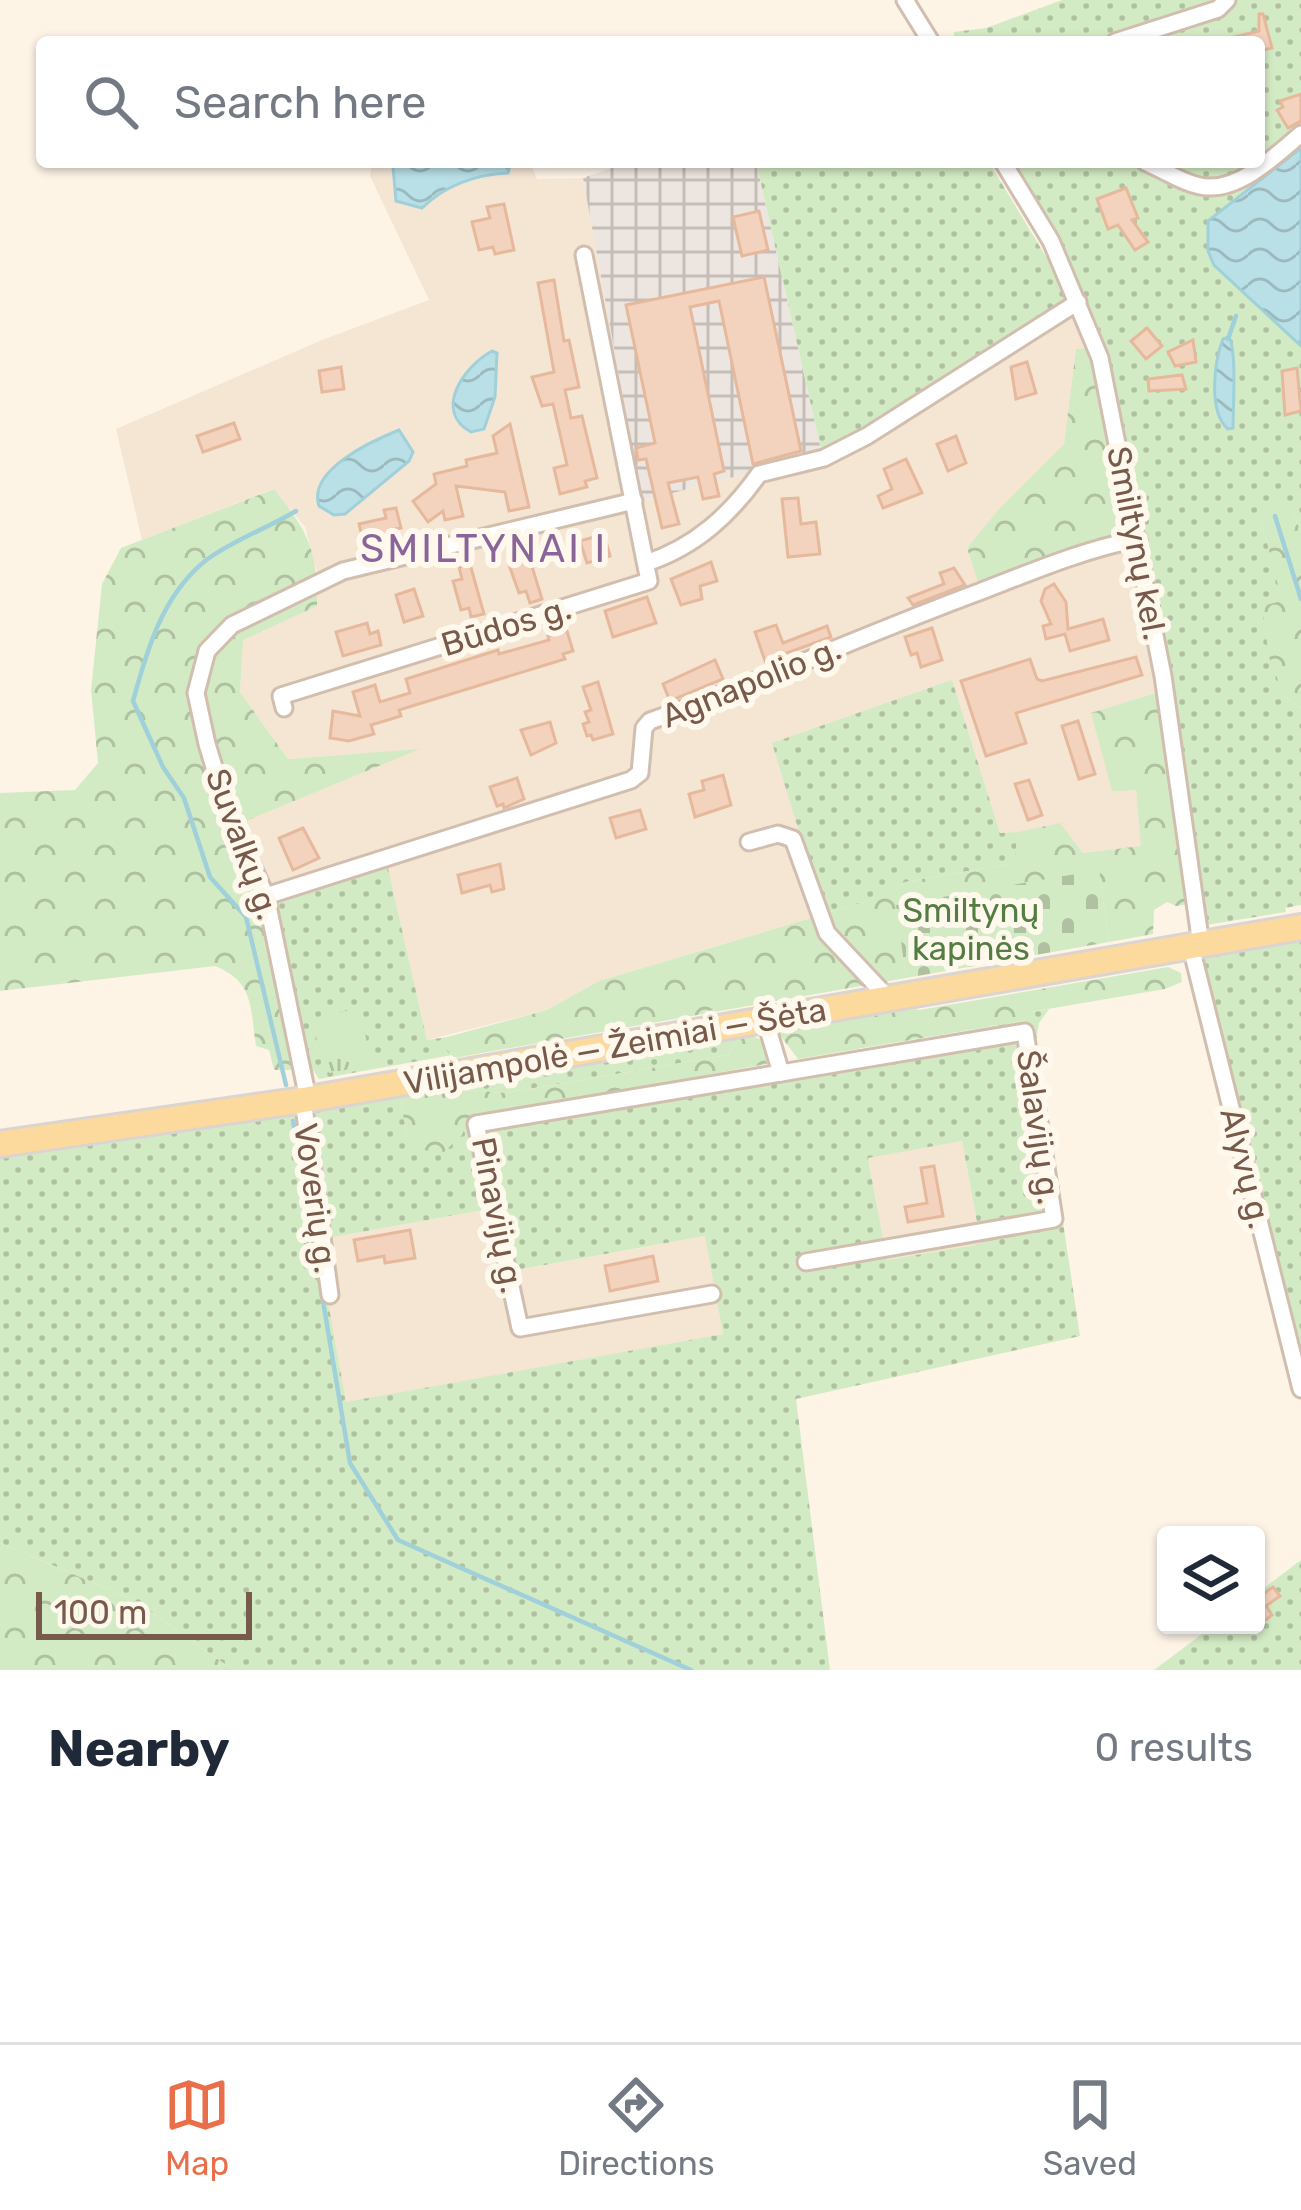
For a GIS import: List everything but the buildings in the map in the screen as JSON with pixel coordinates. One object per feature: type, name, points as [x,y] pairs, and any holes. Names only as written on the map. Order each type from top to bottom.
[{"type":"main road","name":"Vilijampolė — Žeimiai — Šėta","points":[[0,1144],[305,1100],[1301,927]]},
{"type":"street","points":[[905,0],[927,36]]},
{"type":"street","points":[[1134,36],[1218,9],[1227,0]]},
{"type":"street","points":[[1265,164],[1301,134]]},
{"type":"street","name":"Smiltynų kel.","points":[[1007,168],[1051,241],[1100,358],[1163,676],[1196,946]]},
{"type":"street","points":[[1159,168],[1202,187],[1222,186],[1256,168]]},
{"type":"street","points":[[584,255],[646,563]]},
{"type":"street","name":"Būdos g.","points":[[284,708],[281,696],[649,581],[646,563],[698,539],[739,503],[759,474],[824,458],[867,436],[1078,302]]},
{"type":"street","name":"Suvalkų g.","points":[[305,1100],[266,896],[226,810],[207,744],[196,693],[207,651],[232,625],[343,571],[634,502]]},
{"type":"street","name":"Agnapolio g.","points":[[266,896],[631,780],[640,773],[644,728],[650,721],[1081,553],[1138,539]]},
{"type":"street","points":[[749,842],[778,834],[793,839],[827,933],[889,999]]},
{"type":"street","name":"Alyvų g.","points":[[1196,946],[1301,1389]]},
{"type":"street","points":[[765,1019],[781,1073]]},
{"type":"street","name":"Šalavijų g.","points":[[781,1073],[1025,1032],[1054,1220],[806,1262]]},
{"type":"street","name":"Pinavijų g.","points":[[712,1294],[520,1328],[476,1124],[781,1073]]},
{"type":"street","name":"Voverių g.","points":[[305,1100],[330,1295]]},
{"type":"shaded area","points":[[371,168],[532,168],[537,179],[583,178],[643,501],[822,454],[1038,323],[1069,295],[1090,348],[1076,350],[1064,444],[999,509],[967,549],[980,585],[1087,542],[1133,532],[1162,691],[1091,714],[1136,790],[1142,846],[1083,853],[1018,832],[1000,833],[952,681],[824,914],[599,981],[547,1010],[427,1040],[387,865],[259,903],[225,829],[416,750],[288,759],[240,692],[242,640],[318,576],[305,527],[273,489],[142,540],[116,429],[322,340],[429,300],[370,176]]},
{"type":"shaded area","points":[[612,168],[757,168],[822,454],[642,501],[583,178]]},
{"type":"shaded area","points":[[962,1141],[981,1244],[887,1261],[868,1157]]},
{"type":"shaded area","points":[[505,1206],[518,1270],[706,1236],[723,1334],[346,1403],[317,1240]]},
{"type":"green space","points":[[1062,0],[1301,0],[1301,148],[1208,222],[1214,265],[1301,346],[1301,533],[1293,513],[1262,523],[1283,601],[1284,696],[1301,708],[1301,905],[1285,908],[1286,912],[1206,925],[1160,621],[1100,331],[1061,240],[1018,168],[1265,168],[1265,36],[954,36],[954,32],[986,28]]},
{"type":"green space","points":[[757,168],[993,168],[1069,295],[1038,323],[822,454]]},
{"type":"green space","points":[[1090,348],[1133,532],[1087,542],[979,585],[967,548],[1064,444],[1076,349]]},
{"type":"green space","points":[[274,489],[309,542],[317,606],[243,640],[240,692],[288,759],[420,749],[226,829],[258,897],[295,1070],[274,1070],[269,1050],[256,1046],[244,989],[215,966],[0,991],[0,793],[75,790],[98,763],[91,690],[102,584],[121,548]]},
{"type":"green space","points":[[1280,506],[1293,513],[1301,533],[1301,708],[1284,696],[1269,657],[1262,606],[1282,601],[1262,523],[1264,512]]},
{"type":"green space","points":[[952,680],[1000,833],[1018,832],[1015,863],[905,882],[889,895],[824,914],[772,743]]},
{"type":"green space","points":[[1162,691],[1191,904],[1167,902],[1154,910],[1153,934],[1109,942],[1099,871],[897,905],[906,978],[454,1058],[447,1049],[447,1037],[547,1010],[599,981],[888,895],[905,882],[1014,863],[1018,832],[1060,823],[1083,853],[1141,846],[1136,790],[1112,791],[1091,713]]},
{"type":"green space","points":[[387,864],[427,1040],[447,1037],[452,1055],[319,1079],[311,1067],[273,898]]},
{"type":"green space","name":"Smiltynų kapinės","points":[[1099,870],[1109,942],[906,978],[896,905]]},
{"type":"green space","points":[[1301,936],[1301,1365],[1200,963],[1205,956]]},
{"type":"green space","points":[[1168,967],[1181,973],[1182,982],[1030,1012],[1022,1021],[798,1059],[780,1035],[781,1025],[900,1006],[919,1010]]},
{"type":"green space","points":[[360,1006],[371,1065],[329,1073],[310,1021]]},
{"type":"green space","points":[[1049,1009],[1039,1023],[1036,1041],[1080,1336],[796,1399],[830,1670],[233,1670],[134,1600],[0,1543],[0,1152],[399,1096],[410,1147],[468,1118],[1022,1021],[1030,1012]],"holes":[[[962,1141],[981,1244],[887,1260],[868,1158]],[[505,1206],[517,1270],[705,1236],[723,1334],[346,1402],[317,1240]]]},
{"type":"green space","points":[[740,1037],[728,1055],[505,1093],[443,1088]]},
{"type":"green space","points":[[740,1037],[762,1040],[767,1064],[468,1118],[462,1135],[443,1153],[410,1148],[399,1096],[443,1088],[505,1093],[728,1055]]},
{"type":"green space","points":[[0,1543],[134,1600],[233,1670],[0,1670]]},
{"type":"green space","points":[[1301,1560],[1301,1670],[1154,1670],[1202,1634],[1265,1634],[1265,1587]]},
{"type":"water","points":[[1301,148],[1301,346],[1214,265],[1208,251],[1208,221]]},
{"type":"water","points":[[393,168],[509,168],[508,173],[461,183],[422,208],[396,201]]},
{"type":"water","points":[[1229,337],[1234,380],[1233,428],[1228,429],[1218,411],[1215,373],[1223,339]]},
{"type":"water","points":[[492,351],[497,353],[495,397],[484,429],[471,432],[454,413],[453,401],[471,367]]},
{"type":"water","points":[[399,430],[413,452],[409,461],[345,514],[334,515],[319,506],[318,493],[332,469],[359,449]]},
{"type":"waterway","points":[[1228,339],[1236,316]]},
{"type":"waterway","points":[[286,1085],[246,917],[210,877],[184,798],[163,767],[133,701],[158,625],[190,575],[226,547],[296,511]]},
{"type":"waterway","points":[[1275,516],[1301,599]]},
{"type":"waterway","points":[[293,1121],[350,1463],[398,1540],[691,1670]]},
{"type":"district","name":"SMILTYNAI I","points":[[484,549]]}]
